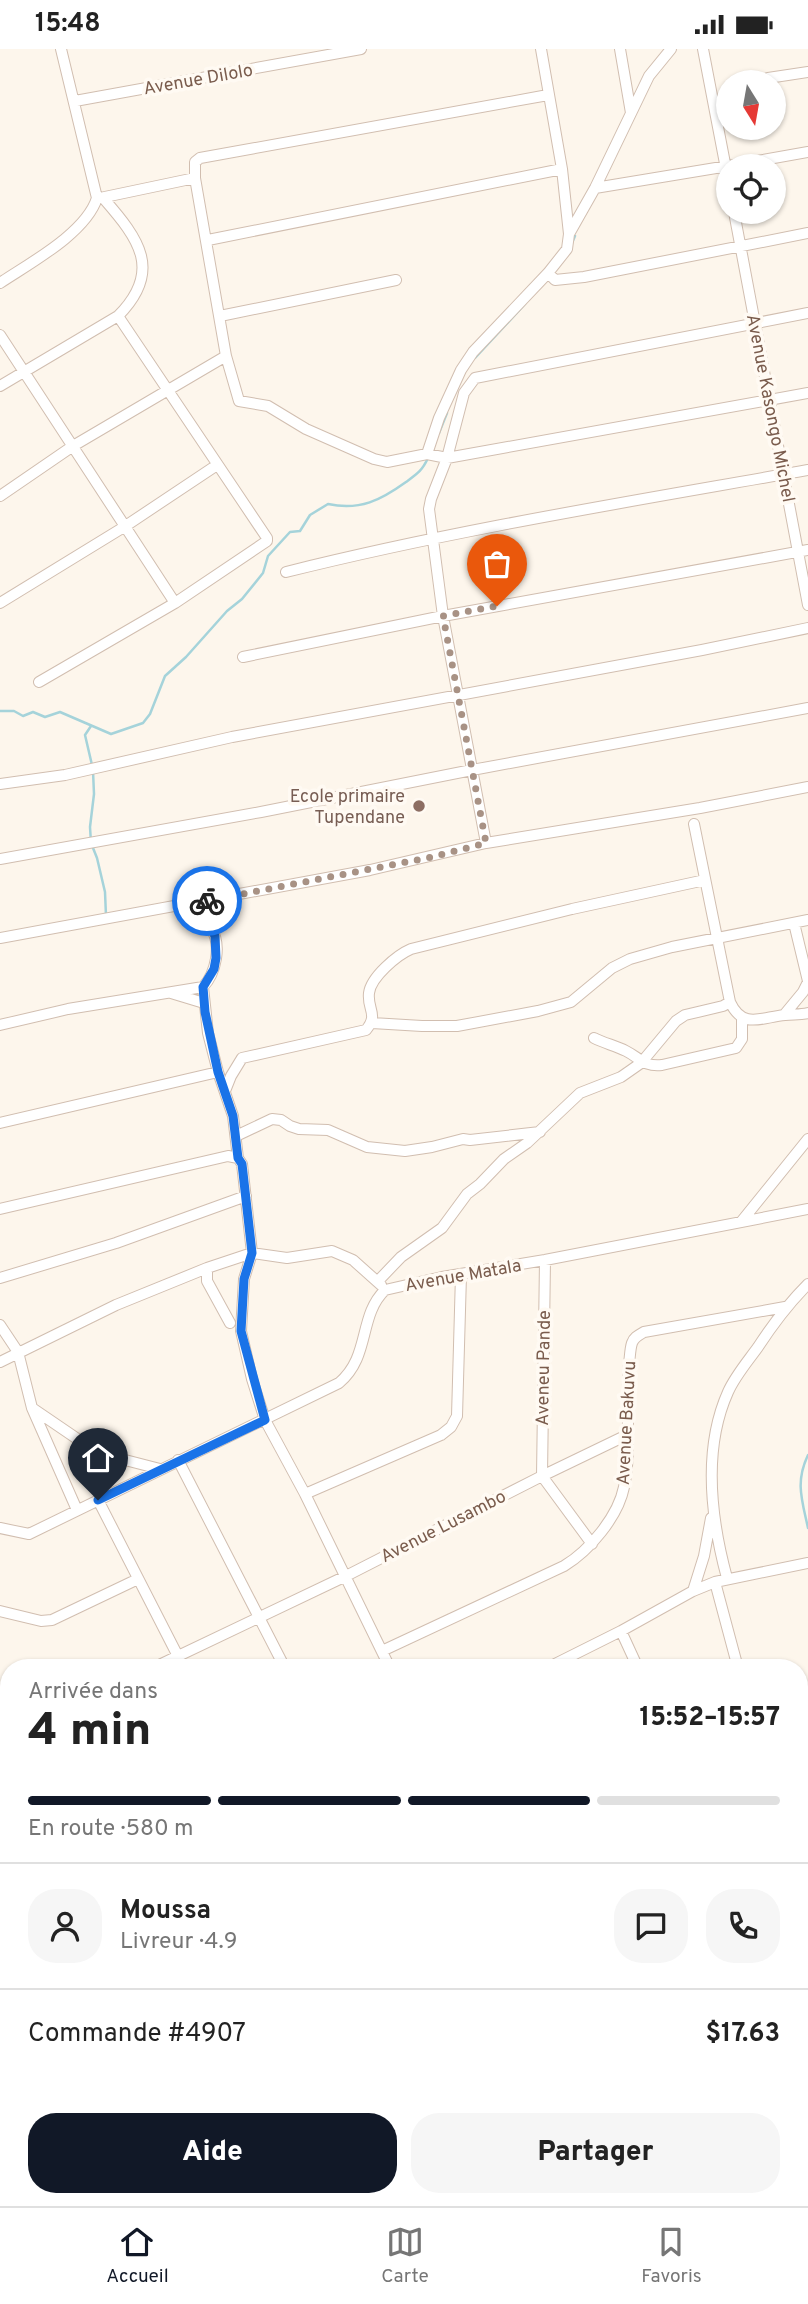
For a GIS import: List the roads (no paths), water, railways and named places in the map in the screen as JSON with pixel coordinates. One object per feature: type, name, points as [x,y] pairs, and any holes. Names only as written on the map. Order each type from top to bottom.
[{"type":"street","points":[[0,386],[118,316],[131,303],[141,287],[143,277],[141,258],[128,225],[101,198],[61,49]]},
{"type":"street","name":"Avenue Dilolo","points":[[75,101],[361,49]]},
{"type":"street","points":[[486,843],[443,616],[429,509],[437,456],[439,418],[461,370],[473,352],[551,276],[567,249],[569,234],[562,169],[541,49]]},
{"type":"street","points":[[620,49],[631,114]]},
{"type":"street","points":[[569,234],[596,188],[649,76],[671,49]]},
{"type":"street","points":[[703,49],[725,154]]},
{"type":"street","points":[[786,75],[808,72]]},
{"type":"street","points":[[548,95],[200,158],[195,162],[195,178],[208,240],[226,356],[239,401],[268,406],[306,429],[374,459],[395,461],[808,393]]},
{"type":"street","points":[[786,156],[808,152]]},
{"type":"street","points":[[596,188],[716,168]]},
{"type":"street","points":[[208,240],[562,169]]},
{"type":"street","points":[[0,283],[68,236],[101,198],[195,178]]},
{"type":"street","name":"Avenue Kasongo Michel","points":[[737,224],[783,475],[803,551],[808,605]]},
{"type":"street","points":[[551,276],[584,277],[808,233]]},
{"type":"street","points":[[220,316],[396,280]]},
{"type":"street","points":[[437,456],[464,393],[475,378],[808,313]]},
{"type":"street","points":[[39,682],[175,603],[267,541],[267,535],[118,316]]},
{"type":"street","points":[[0,335],[175,603]]},
{"type":"street","points":[[0,496],[74,446],[226,356]]},
{"type":"street","points":[[0,603],[124,527],[217,465]]},
{"type":"street","points":[[286,572],[362,553],[808,470]]},
{"type":"street","points":[[243,657],[443,616],[803,551]]},
{"type":"street","points":[[0,784],[65,775],[232,737],[808,628]]},
{"type":"street","points":[[0,859],[808,708]]},
{"type":"street","points":[[0,938],[432,857],[486,843],[700,808],[808,787]]},
{"type":"street","points":[[694,824],[730,1002],[735,1012],[742,1017],[758,1021],[808,1013]]},
{"type":"street","points":[[225,1091],[242,1058],[366,1030],[372,1023],[373,1015],[369,993],[374,982],[398,954],[572,909],[705,880]]},
{"type":"street","points":[[178,906],[210,926],[215,936],[216,958],[214,969],[203,987],[204,1003],[208,1033],[236,1136],[238,1158],[242,1164],[252,1253],[244,1279],[241,1331],[265,1420],[386,1659]]},
{"type":"street","points":[[372,1023],[457,1026],[538,1011],[571,1002],[612,968],[630,959],[672,947],[808,920]]},
{"type":"street","points":[[784,1015],[803,992],[808,981],[794,923]]},
{"type":"street","points":[[0,1025],[68,1009],[203,987]]},
{"type":"street","points":[[164,992],[204,1003]]},
{"type":"street","points":[[0,1361],[116,1305],[252,1253],[287,1258],[332,1251],[353,1260],[381,1285],[409,1251],[442,1229],[467,1194],[481,1184],[503,1159],[540,1132],[580,1093],[621,1077],[641,1063],[665,1033],[685,1015],[730,1002]]},
{"type":"street","points":[[594,1038],[622,1049],[641,1063],[662,1065],[736,1048],[742,1039],[742,1017]]},
{"type":"street","points":[[0,1123],[218,1072]]},
{"type":"street","points":[[236,1136],[272,1119],[281,1120],[299,1129],[328,1129],[367,1147],[405,1151],[463,1139],[540,1132]]},
{"type":"street","points":[[741,1222],[808,1139]]},
{"type":"street","points":[[0,1209],[228,1156],[238,1158]]},
{"type":"street","points":[[0,1278],[116,1243],[246,1196]]},
{"type":"street","name":"Avenue Matala","points":[[0,1528],[29,1534],[340,1383],[351,1374],[358,1361],[381,1285],[461,1275],[808,1209]]},
{"type":"street","name":"Aveneu Pande","points":[[542,1476],[545,1260]]},
{"type":"street","points":[[207,1268],[207,1281],[230,1323]]},
{"type":"street","points":[[304,1494],[441,1435],[452,1427],[457,1416],[461,1275]]},
{"type":"street","points":[[693,1591],[705,1556],[712,1504],[713,1454],[722,1408],[729,1389],[785,1307],[808,1284]]},
{"type":"street","name":"Avenue Bakuvu","points":[[382,1651],[564,1566],[579,1557],[592,1543],[619,1504],[625,1486],[628,1375],[631,1344],[636,1336],[644,1332],[785,1307]]},
{"type":"street","points":[[0,1325],[18,1352],[32,1408],[77,1510]]},
{"type":"street","points":[[32,1408],[98,1453],[160,1469]]},
{"type":"street","name":"Avenue Lusambo","points":[[170,1659],[346,1576],[542,1476],[627,1436]]},
{"type":"street","points":[[178,1460],[280,1659]]},
{"type":"street","points":[[542,1476],[592,1543]]},
{"type":"street","points":[[98,1500],[179,1659]]},
{"type":"street","points":[[712,1504],[727,1578]]},
{"type":"street","points":[[565,1659],[715,1582],[808,1563]]},
{"type":"street","points":[[0,1611],[41,1621],[52,1620],[138,1579]]},
{"type":"street","points":[[715,1582],[736,1659]]},
{"type":"street","points":[[621,1631],[634,1659]]},
{"type":"waterway","points":[[572,243],[575,236]]},
{"type":"waterway","points":[[475,358],[525,304]]},
{"type":"waterway","points":[[439,433],[447,413]]},
{"type":"waterway","points":[[0,711],[14,711],[23,716],[33,712],[45,717],[60,712],[111,734],[143,723],[150,714],[165,676],[227,611],[242,599],[263,573],[268,556],[290,532],[300,531],[310,515],[328,504],[360,505],[388,494],[416,474],[428,458]]},
{"type":"waterway","points":[[91,726],[85,735],[92,765]]},
{"type":"waterway","points":[[93,771],[91,843],[105,892],[106,916]]},
{"type":"waterway","points":[[808,1455],[801,1483],[808,1528]]},
{"type":"place","name":"Ecole primaire Tupendane","points":[[419,806]]}]
